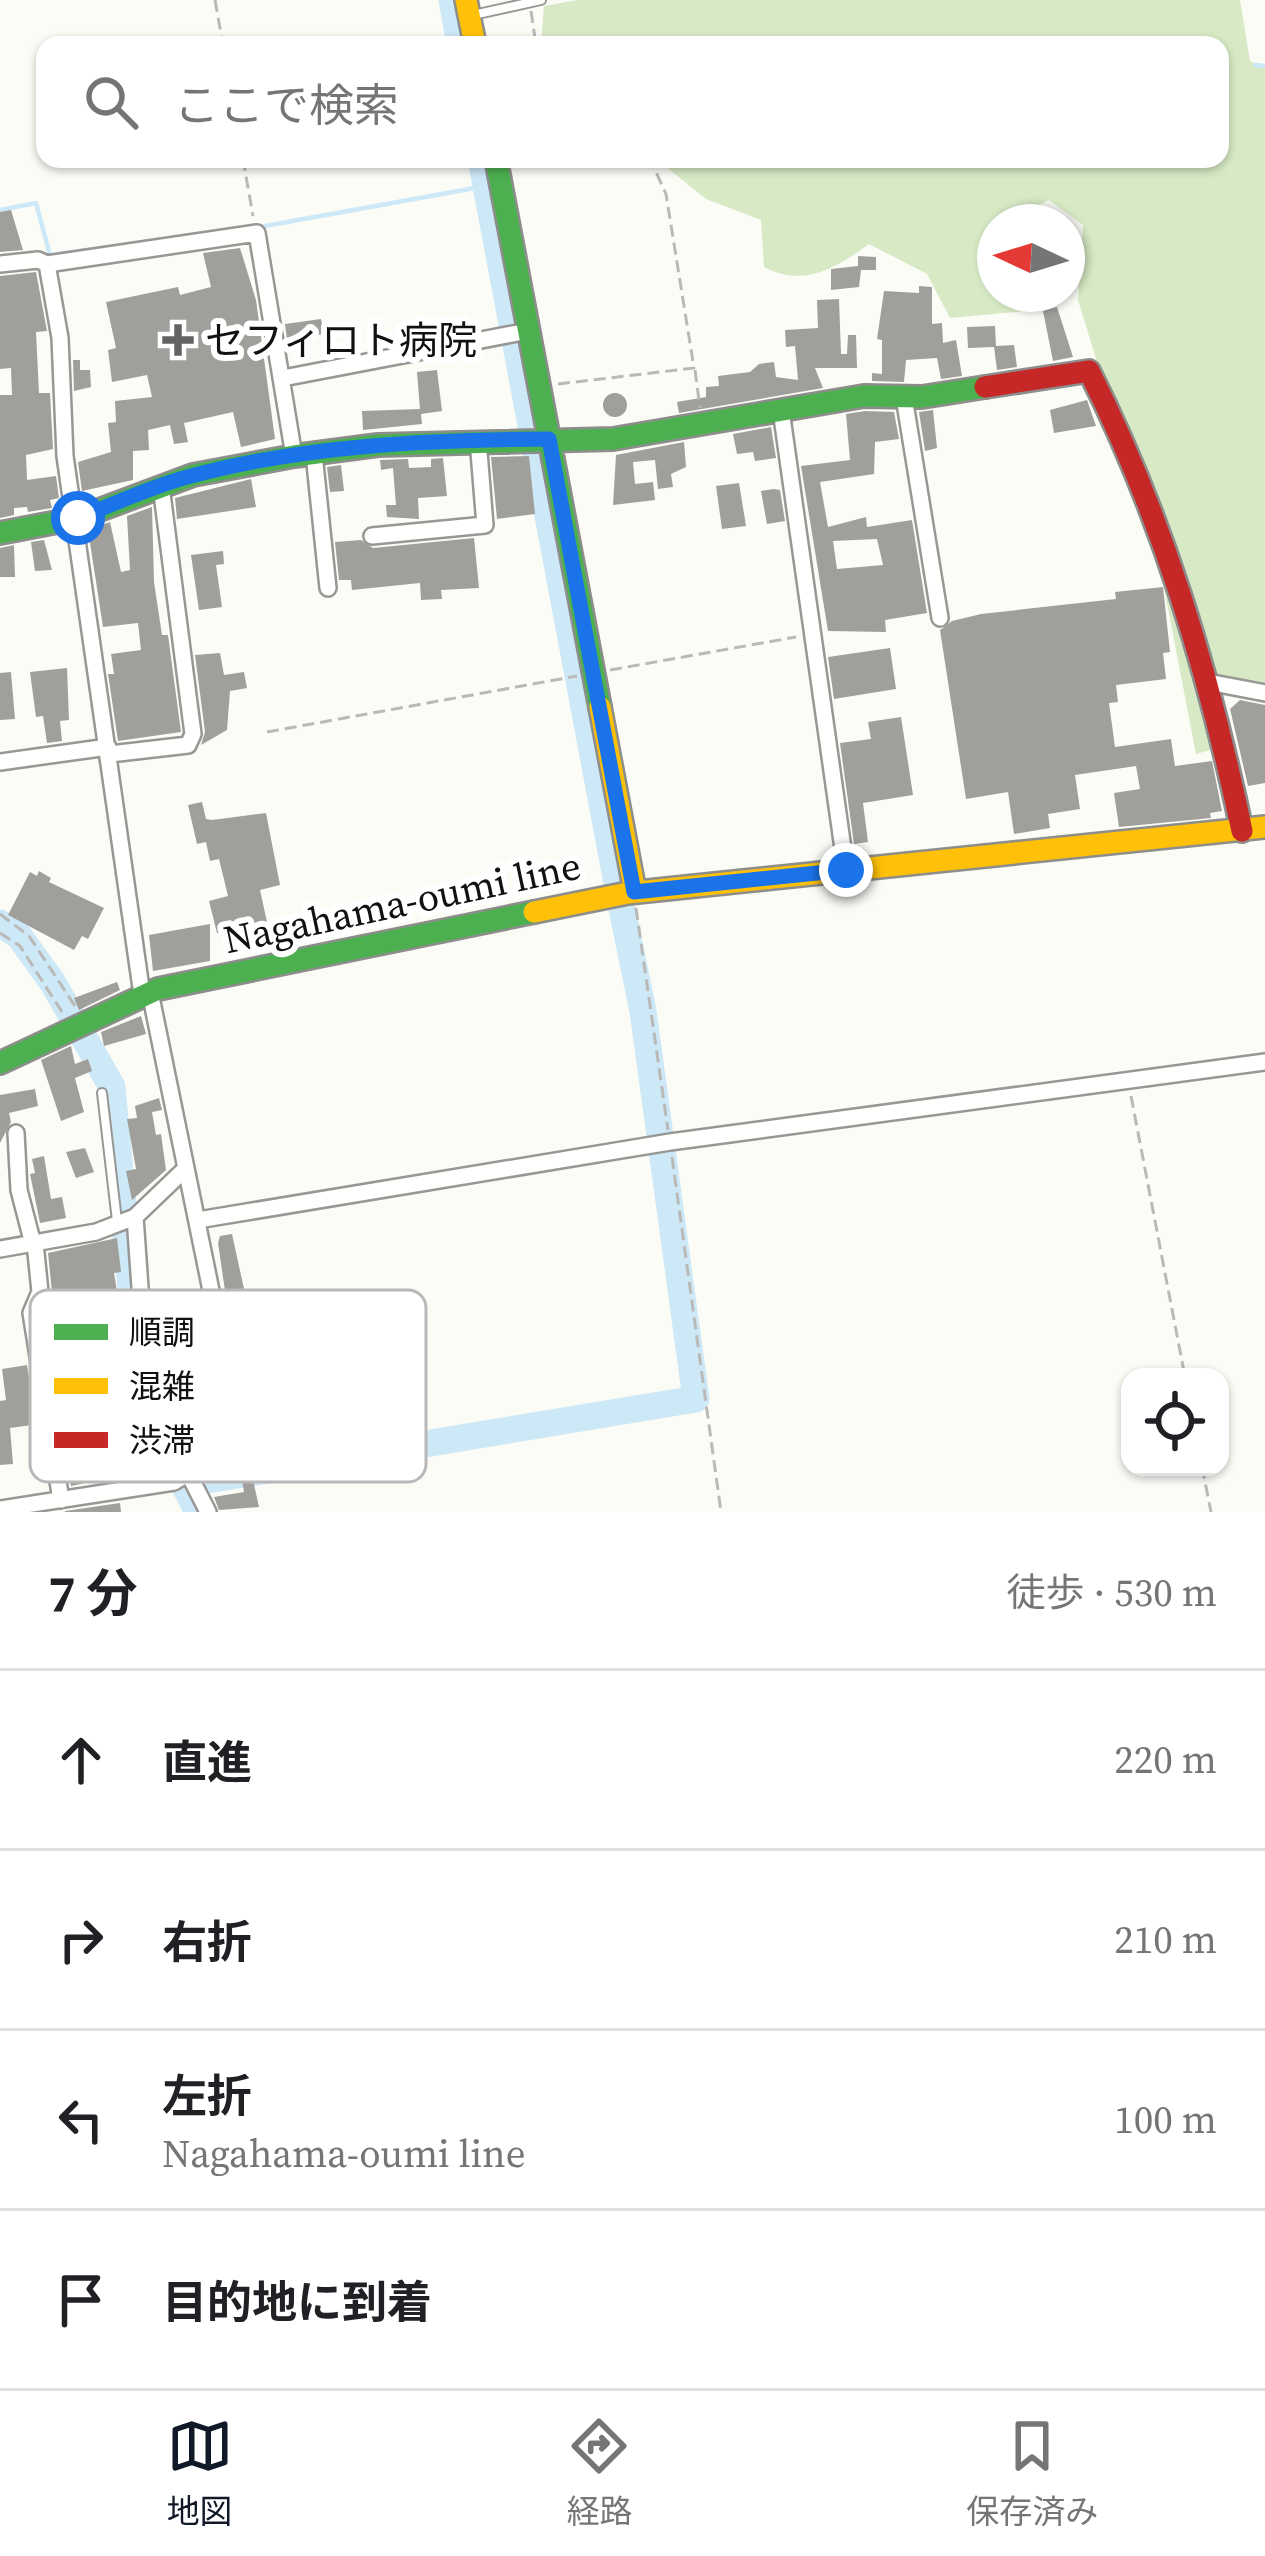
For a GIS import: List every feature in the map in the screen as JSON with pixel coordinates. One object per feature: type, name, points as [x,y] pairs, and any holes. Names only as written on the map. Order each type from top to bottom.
[{"type":"street","points":[[497,168],[520,333],[538,386],[540,440],[582,675],[637,901]]},
{"type":"street","points":[[0,264],[38,260],[47,264],[257,232],[328,588]]},
{"type":"street","points":[[47,264],[60,338],[65,456],[78,518],[146,993],[212,1290]]},
{"type":"street","points":[[283,378],[520,333]]},
{"type":"street","points":[[0,533],[78,518],[161,486],[304,455],[478,440],[613,439],[702,428],[864,396],[904,397],[1089,371],[1121,430],[1213,683],[1241,831]]},
{"type":"street","points":[[904,397],[940,618]]},
{"type":"street","points":[[781,410],[813,620],[809,634],[846,870]]},
{"type":"street","points":[[372,536],[485,524],[478,440]]},
{"type":"street","points":[[0,762],[188,745],[193,734],[161,486]]},
{"type":"street","points":[[1213,683],[1265,693]]},
{"type":"street","name":"Nagahama-oumi line","points":[[0,1064],[146,993],[637,901],[846,870],[1265,827]]},
{"type":"street","points":[[198,1220],[663,1143],[1265,1062]]},
{"type":"street","points":[[16,1133],[19,1190],[34,1244],[40,1290]]},
{"type":"street","points":[[0,1249],[126,1220],[182,1171]]},
{"type":"street","points":[[126,1220],[136,1290]]},
{"type":"street","points":[[59,1482],[62,1499]]},
{"type":"street","points":[[0,1509],[173,1482]]},
{"type":"street","points":[[187,1482],[208,1512]]},
{"type":"lane","points":[[468,8],[542,0]]},
{"type":"lane","points":[[102,1093],[126,1220]]},
{"type":"path","points":[[215,0],[221,36]]},
{"type":"path","points":[[530,3],[535,36]]},
{"type":"path","points":[[245,168],[254,217]]},
{"type":"path","points":[[654,168],[666,194],[702,428]]},
{"type":"path","points":[[538,386],[694,368]]},
{"type":"path","points":[[267,732],[809,634]]},
{"type":"path","points":[[637,901],[663,1143],[721,1512]]},
{"type":"path","points":[[0,914],[29,936],[78,1026]]},
{"type":"path","points":[[0,925],[6,919]]},
{"type":"path","points":[[0,933],[20,946],[78,1026]]},
{"type":"path","points":[[1128,1079],[1183,1368]]},
{"type":"path","points":[[1204,1476],[1211,1512]]},
{"type":"green space","points":[[577,0],[1240,0],[1250,61],[1265,68],[1265,687],[1204,677],[1218,748],[1196,754],[1160,567],[1082,312],[1085,204],[1049,200],[977,204],[977,312],[1016,312],[950,318],[927,274],[869,244],[832,267],[806,275],[764,267],[761,220],[706,199],[667,168],[1229,168],[1229,36],[542,36],[544,6]]},
{"type":"building","points":[[11,210],[23,250],[0,252],[0,212]]},
{"type":"building","name":"セフィロト病院","points":[[240,248],[256,300],[275,439],[241,447],[233,412],[184,423],[188,442],[174,444],[170,425],[148,430],[149,450],[133,451],[133,480],[82,491],[78,462],[111,452],[108,423],[116,422],[115,401],[152,397],[147,375],[112,382],[108,350],[116,348],[106,302],[178,287],[180,295],[211,287],[203,253]]},
{"type":"building","points":[[858,256],[876,257],[876,270],[861,270],[859,287],[831,290],[831,269],[858,266]]},
{"type":"building","points":[[36,272],[47,331],[36,332],[39,393],[50,393],[53,449],[26,455],[27,480],[56,476],[59,498],[50,500],[52,508],[28,512],[27,507],[14,508],[14,515],[0,518],[0,395],[12,395],[11,368],[0,369],[0,276]]},
{"type":"building","points":[[919,286],[932,287],[932,324],[942,323],[943,343],[956,340],[962,376],[941,379],[937,358],[906,360],[904,382],[872,381],[872,373],[882,374],[882,340],[877,339],[884,291],[919,293]]},
{"type":"building","points":[[839,299],[841,354],[847,354],[848,335],[856,335],[857,368],[815,368],[823,388],[679,413],[677,402],[706,397],[706,387],[719,386],[718,376],[750,372],[759,364],[774,362],[776,377],[798,380],[795,346],[786,347],[785,330],[818,328],[817,300]]},
{"type":"building","points":[[1043,312],[1059,312],[1073,357],[1053,361]]},
{"type":"building","points":[[321,319],[324,334],[287,340],[285,324]]},
{"type":"building","points":[[995,326],[996,346],[1014,345],[1017,367],[997,370],[994,347],[968,348],[967,327]]},
{"type":"building","points":[[73,360],[80,360],[80,370],[90,370],[91,387],[74,391]]},
{"type":"building","points":[[437,370],[442,411],[421,414],[422,424],[363,430],[362,411],[420,409],[417,372]]},
{"type":"building","points":[[615,393],[627,405],[615,417],[603,405]]},
{"type":"building","points":[[1087,400],[1096,426],[1054,433],[1050,410]]},
{"type":"building","points":[[933,410],[937,448],[925,451],[919,412]]},
{"type":"building","points":[[894,412],[899,439],[875,442],[874,474],[820,482],[828,527],[866,517],[867,527],[912,520],[927,613],[885,620],[886,632],[828,631],[801,466],[850,460],[846,414]],"holes":[[[877,539],[883,565],[837,569],[833,541]]]},
{"type":"building","points":[[771,427],[776,458],[755,461],[753,452],[737,454],[733,434]]},
{"type":"building","points":[[684,442],[686,467],[671,474],[673,487],[658,489],[655,460],[633,462],[635,484],[653,482],[655,500],[613,505],[616,455]]},
{"type":"building","points":[[529,456],[535,514],[497,519],[491,457]]},
{"type":"building","points":[[443,458],[447,496],[418,498],[419,519],[387,517],[386,505],[396,505],[393,468],[381,470],[380,460],[408,459],[409,468],[431,467],[431,459]]},
{"type":"building","points":[[341,465],[344,491],[330,492],[327,467]]},
{"type":"building","points":[[251,479],[256,507],[177,519],[175,498]]},
{"type":"building","points":[[739,483],[746,526],[722,529],[716,486]]},
{"type":"building","points":[[780,490],[785,521],[767,524],[761,491]]},
{"type":"building","points":[[152,507],[154,582],[162,635],[168,635],[181,732],[118,741],[108,674],[114,674],[111,654],[141,650],[138,623],[103,627],[88,530],[110,522],[121,572],[130,570],[127,516]]},
{"type":"building","points":[[474,538],[479,588],[441,590],[442,599],[421,600],[420,583],[352,590],[351,580],[339,580],[335,542],[361,540],[373,548]]},
{"type":"building","points":[[44,540],[52,570],[35,571],[31,542]]},
{"type":"building","points":[[14,545],[15,577],[0,577],[0,548]]},
{"type":"building","points":[[223,551],[224,564],[216,565],[222,607],[199,610],[191,555]]},
{"type":"building","points":[[1163,587],[1170,652],[1163,653],[1166,679],[1116,685],[1118,702],[1109,703],[1115,747],[1171,739],[1175,766],[1212,761],[1222,811],[1210,813],[1211,818],[1119,827],[1114,793],[1140,789],[1136,766],[1075,775],[1080,809],[1048,814],[1050,828],[1014,834],[1008,792],[966,799],[940,630],[952,621],[981,614],[1116,599],[1115,592]]},
{"type":"building","points":[[890,648],[896,689],[834,699],[828,657]]},
{"type":"building","points":[[220,653],[224,675],[244,672],[247,688],[230,691],[227,730],[201,745],[205,732],[195,655]]},
{"type":"building","points":[[67,668],[69,720],[60,721],[62,741],[47,743],[43,716],[36,717],[30,672]]},
{"type":"building","points":[[11,672],[15,719],[0,720],[0,673]]},
{"type":"building","points":[[1240,700],[1265,705],[1265,783],[1248,786],[1230,709]]},
{"type":"building","points":[[901,717],[913,795],[863,803],[868,842],[854,844],[840,743],[871,739],[868,722]]},
{"type":"building","points":[[202,802],[206,819],[266,813],[280,885],[260,890],[267,922],[217,933],[209,901],[228,896],[219,859],[210,861],[206,842],[197,844],[188,805]]},
{"type":"building","points":[[39,871],[51,878],[49,882],[104,908],[88,939],[82,936],[74,950],[8,915],[30,872],[37,876]]},
{"type":"building","points":[[210,924],[210,961],[153,971],[149,935]]},
{"type":"building","points":[[117,982],[120,990],[79,1010],[74,998]]},
{"type":"building","points":[[141,1016],[146,1034],[104,1046],[101,1032]]},
{"type":"building","points":[[71,1046],[75,1064],[88,1059],[92,1071],[75,1078],[84,1112],[61,1121],[41,1060]]},
{"type":"building","points":[[35,1089],[38,1106],[9,1113],[11,1122],[0,1143],[0,1095]]},
{"type":"building","points":[[159,1098],[162,1110],[152,1112],[166,1170],[132,1200],[126,1171],[136,1169],[127,1119],[137,1118],[135,1106]]},
{"type":"building","points":[[85,1148],[94,1172],[76,1178],[66,1152]]},
{"type":"building","points":[[44,1156],[51,1199],[62,1197],[66,1218],[40,1223],[30,1174],[35,1173],[32,1159]]},
{"type":"building","points":[[232,1234],[244,1290],[225,1290],[220,1236]]},
{"type":"building","points":[[117,1238],[121,1272],[114,1273],[117,1290],[52,1290],[48,1253]]},
{"type":"building","points":[[27,1365],[30,1425],[10,1428],[13,1464],[0,1465],[0,1401],[6,1400],[2,1369]]},
{"type":"building","points":[[242,1482],[254,1482],[259,1507],[219,1510],[214,1497],[244,1492]]},
{"type":"building","points":[[120,1503],[121,1512],[65,1512],[65,1511]]},
{"type":"waterway","points":[[452,0],[458,36]]},
{"type":"waterway","points":[[1255,65],[1265,66]]},
{"type":"waterway","points":[[483,168],[617,883]]},
{"type":"waterway","points":[[0,210],[36,203],[50,255],[265,226],[486,186]]},
{"type":"waterway","points":[[426,1444],[696,1399],[643,1011],[622,909]]},
{"type":"waterway","points":[[0,923],[19,936],[53,983],[112,1087],[131,1290]]},
{"type":"waterway","points":[[183,1482],[198,1512]]},
{"type":"waterway","points":[[188,1491],[200,1482]]},
{"type":"traffic: fast","points":[[498,168],[600,707]]},
{"type":"traffic: fast","points":[[0,533],[78,518],[193,475],[294,456],[378,445],[613,439],[864,396],[922,397],[985,387]]},
{"type":"traffic: fast","points":[[0,1063],[158,989],[534,912]]},
{"type":"traffic: slow","points":[[466,0],[473,36]]},
{"type":"traffic: slow","points":[[600,707],[635,892]]},
{"type":"traffic: slow","points":[[534,912],[628,893],[1265,827]]},
{"type":"traffic: jam","points":[[985,387],[1089,371],[1139,482],[1180,596],[1242,831]]},
{"type":"place","name":"セフィロト病院","points":[[178,340]]},
{"type":"route","points":[[78,518],[193,476],[295,456],[379,445],[549,439],[634,892],[846,870]]}]
